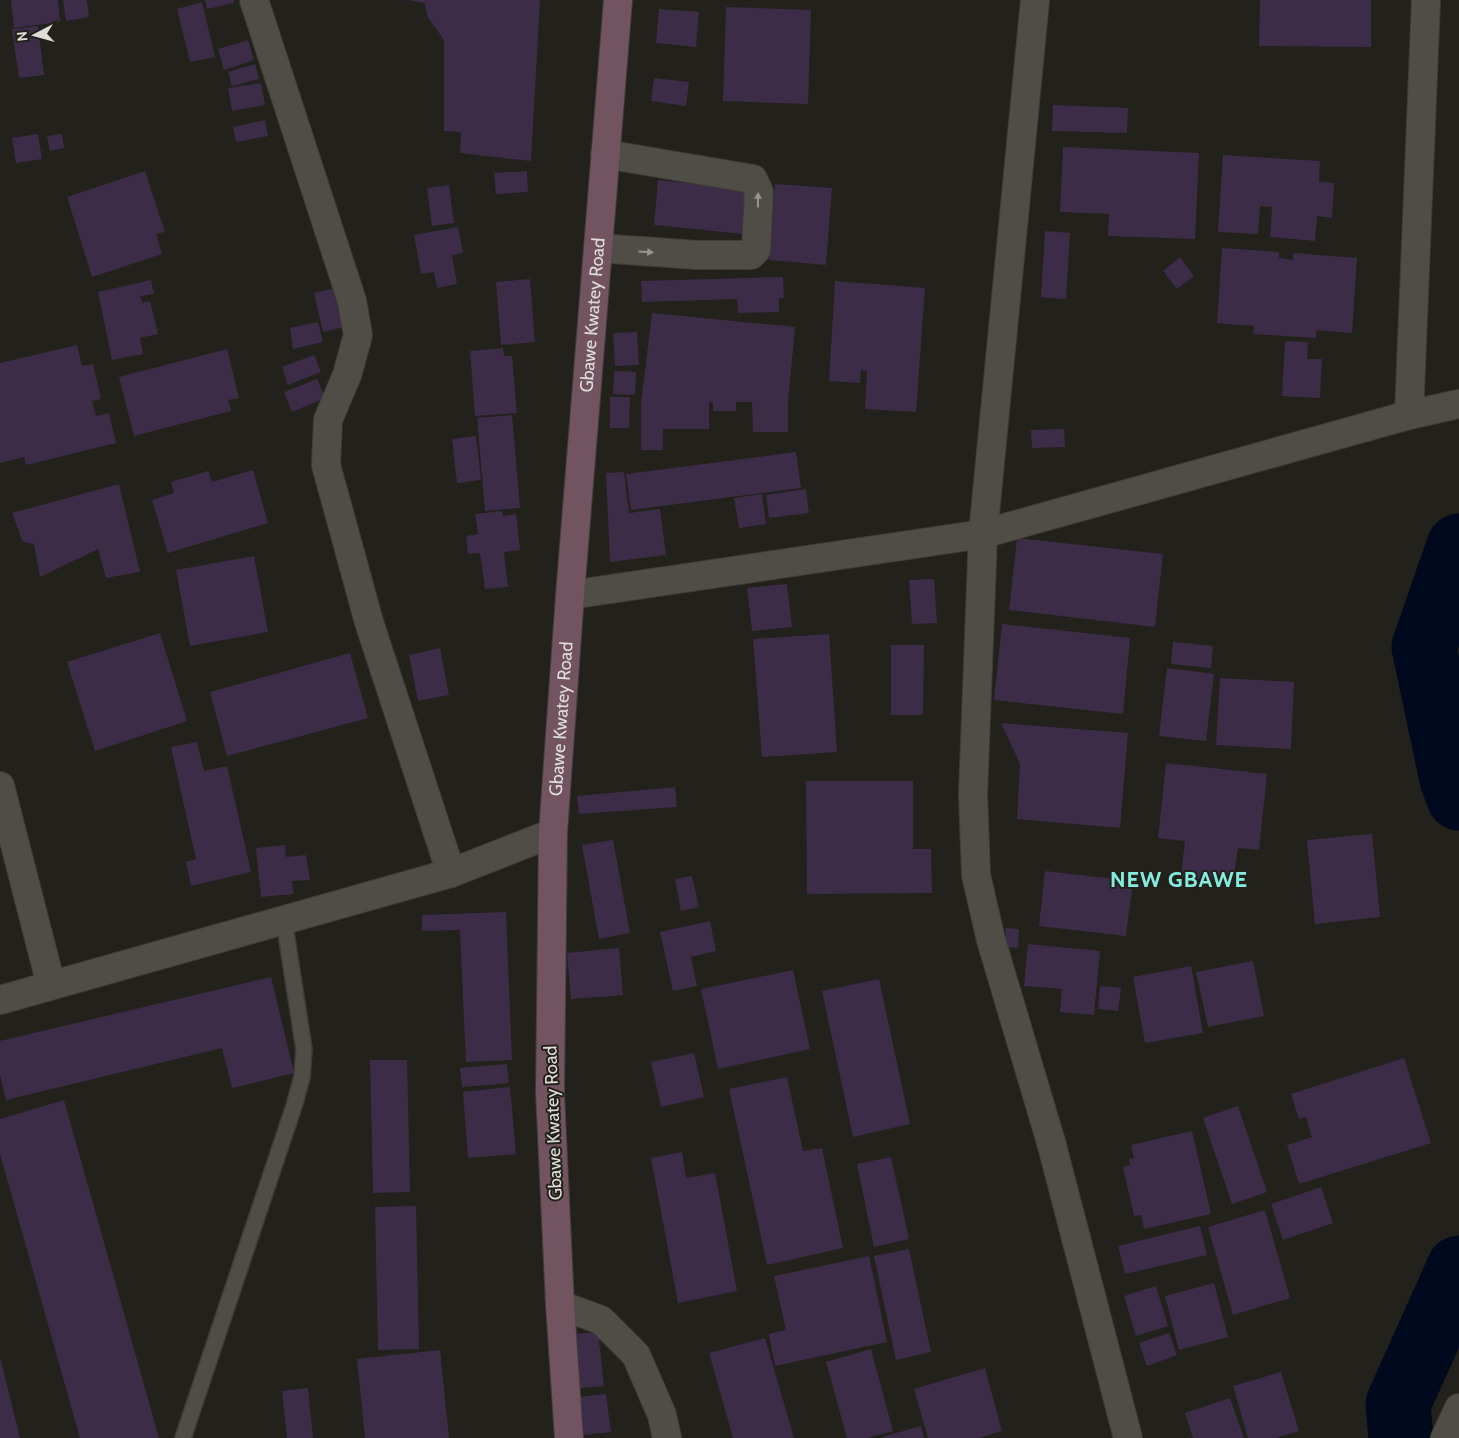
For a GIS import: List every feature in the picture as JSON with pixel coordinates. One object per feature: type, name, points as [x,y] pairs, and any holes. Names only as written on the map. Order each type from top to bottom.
[{"type":"street","points":[[254,0],[352,301],[358,334],[348,375],[328,420],[326,465],[369,622],[451,872]]},
{"type":"street","name":"Gbawe Kwatey Road","points":[[569,1438],[560,1305],[550,1093],[553,833],[570,595],[618,0]]},
{"type":"street","points":[[1035,0],[983,534],[973,794],[976,875],[991,940],[1053,1151],[1128,1438]]},
{"type":"street","points":[[1409,415],[1426,0]]},
{"type":"street","points":[[598,248],[697,255],[751,255],[756,250],[759,192],[753,179],[605,154]]},
{"type":"street","points":[[570,595],[983,534],[1409,415],[1459,404]]},
{"type":"street","points":[[0,786],[51,985]]},
{"type":"street","points":[[0,1000],[451,872],[553,833]]},
{"type":"street","points":[[560,1305],[601,1320],[636,1355],[662,1415],[668,1438]]},
{"type":"street","points":[[1445,1438],[1459,1408]]},
{"type":"lane","points":[[183,1438],[288,1125],[302,1077],[304,1049],[284,920]]},
{"type":"building","points":[[11,0],[58,0],[60,22],[14,28]]},
{"type":"building","points":[[63,0],[87,0],[89,17],[66,21]]},
{"type":"building","points":[[205,0],[234,0],[234,3],[207,9]]},
{"type":"building","points":[[411,0],[540,0],[531,161],[460,153],[461,132],[444,131],[444,40],[427,16],[425,3]]},
{"type":"building","points":[[1260,0],[1371,0],[1371,47],[1259,46]]},
{"type":"building","points":[[202,2],[215,57],[190,62],[177,9]]},
{"type":"building","points":[[726,7],[811,10],[808,104],[723,101]]},
{"type":"building","points":[[659,9],[699,12],[696,47],[656,43]]},
{"type":"building","points":[[38,26],[44,75],[19,78],[12,29]]},
{"type":"building","points":[[248,40],[254,60],[224,70],[218,49]]},
{"type":"building","points":[[255,64],[259,79],[232,86],[228,72]]},
{"type":"building","points":[[654,78],[689,82],[686,106],[651,101]]},
{"type":"building","points":[[261,83],[265,105],[232,111],[228,88]]},
{"type":"building","points":[[1053,105],[1128,108],[1127,133],[1052,131]]},
{"type":"building","points":[[265,120],[268,136],[236,142],[233,127]]},
{"type":"building","points":[[38,134],[42,159],[16,163],[12,138]]},
{"type":"building","points":[[62,134],[64,148],[50,151],[47,136]]},
{"type":"building","points":[[1063,147],[1199,153],[1195,239],[1108,236],[1109,214],[1060,212]]},
{"type":"building","points":[[1223,155],[1320,161],[1319,182],[1334,183],[1332,218],[1317,216],[1315,241],[1270,237],[1272,207],[1260,206],[1258,234],[1218,232]]},
{"type":"building","points":[[145,171],[165,232],[156,234],[162,254],[92,277],[67,197]]},
{"type":"building","points":[[527,171],[528,192],[496,194],[494,173]]},
{"type":"building","points":[[658,180],[747,189],[743,234],[654,225]]},
{"type":"building","points":[[775,184],[832,188],[826,265],[769,260]]},
{"type":"building","points":[[449,185],[454,223],[432,226],[427,188]]},
{"type":"building","points":[[458,227],[463,253],[452,255],[457,284],[437,288],[434,272],[421,274],[414,235]]},
{"type":"building","points":[[1045,231],[1070,233],[1066,299],[1041,297]]},
{"type":"building","points":[[1222,248],[1279,252],[1279,258],[1293,260],[1293,253],[1357,258],[1352,333],[1316,330],[1316,338],[1253,334],[1254,326],[1217,323]]},
{"type":"building","points":[[1180,257],[1194,276],[1177,289],[1163,271]]},
{"type":"building","points":[[783,277],[784,298],[779,298],[779,312],[738,313],[737,299],[642,302],[641,281]]},
{"type":"building","points":[[530,279],[535,342],[501,345],[496,282]]},
{"type":"building","points":[[151,280],[154,294],[140,296],[142,303],[150,301],[158,334],[140,338],[143,354],[112,360],[98,292]]},
{"type":"building","points":[[835,281],[925,288],[916,412],[865,409],[867,371],[861,370],[860,383],[829,381]]},
{"type":"building","points":[[343,286],[352,325],[323,332],[314,293]]},
{"type":"building","points":[[652,313],[795,327],[788,402],[788,432],[753,432],[752,402],[736,402],[736,411],[713,411],[713,402],[709,402],[709,429],[663,429],[663,450],[641,450],[641,403]]},
{"type":"building","points":[[318,322],[323,342],[293,349],[290,328]]},
{"type":"building","points":[[637,332],[639,365],[615,366],[613,333]]},
{"type":"building","points":[[1285,341],[1308,342],[1307,359],[1322,359],[1320,398],[1282,396]]},
{"type":"building","points":[[77,345],[82,366],[93,364],[101,399],[92,401],[96,416],[109,413],[116,443],[26,465],[24,457],[0,463],[0,363]]},
{"type":"building","points":[[503,348],[504,356],[512,356],[517,413],[475,416],[470,351]]},
{"type":"building","points":[[227,349],[239,398],[228,400],[231,411],[134,436],[119,377]]},
{"type":"building","points":[[314,355],[321,372],[288,385],[282,367]]},
{"type":"building","points":[[614,371],[636,372],[635,395],[613,394]]},
{"type":"building","points":[[317,379],[325,398],[292,412],[284,392]]},
{"type":"building","points":[[610,397],[630,397],[629,428],[610,428]]},
{"type":"building","points":[[512,415],[520,508],[485,511],[477,418]]},
{"type":"building","points":[[1064,429],[1065,447],[1032,448],[1031,430]]},
{"type":"building","points":[[476,436],[481,480],[457,483],[452,439]]},
{"type":"building","points":[[796,452],[801,488],[631,510],[626,474]]},
{"type":"building","points":[[253,470],[268,523],[168,553],[152,500],[174,493],[171,482],[208,471],[212,482]]},
{"type":"building","points":[[624,472],[629,513],[660,509],[666,555],[610,562],[606,473]]},
{"type":"building","points":[[119,484],[140,572],[106,578],[98,549],[40,577],[34,544],[23,542],[12,513]]},
{"type":"building","points":[[806,489],[809,513],[769,518],[766,495]]},
{"type":"building","points":[[762,494],[766,524],[739,528],[734,498]]},
{"type":"building","points":[[502,511],[503,516],[516,514],[520,550],[504,552],[508,587],[485,589],[480,553],[468,554],[466,536],[478,534],[475,514]]},
{"type":"building","points":[[1017,538],[1163,554],[1155,627],[1009,610]]},
{"type":"building","points":[[254,556],[268,632],[190,646],[176,570]]},
{"type":"building","points":[[934,579],[937,623],[912,624],[909,580]]},
{"type":"building","points":[[787,584],[792,627],[752,631],[747,588]]},
{"type":"building","points":[[1002,624],[1130,638],[1123,714],[994,700]]},
{"type":"building","points":[[160,633],[187,721],[95,751],[67,662]]},
{"type":"building","points":[[829,634],[837,752],[762,757],[753,639]]},
{"type":"building","points":[[1173,642],[1213,646],[1211,668],[1171,664]]},
{"type":"building","points":[[891,645],[924,645],[923,715],[891,715]]},
{"type":"building","points":[[440,648],[449,695],[418,701],[409,655]]},
{"type":"building","points":[[350,653],[368,718],[227,756],[210,692]]},
{"type":"building","points":[[1167,668],[1214,674],[1206,741],[1159,736]]},
{"type":"building","points":[[1220,678],[1294,682],[1291,749],[1216,745]]},
{"type":"building","points":[[1001,723],[1128,733],[1120,828],[1017,819],[1020,764]]},
{"type":"building","points":[[197,742],[204,771],[227,766],[251,872],[191,886],[186,862],[196,859],[171,747]]},
{"type":"building","points":[[1166,763],[1267,774],[1259,850],[1238,848],[1233,883],[1181,877],[1185,841],[1158,838]]},
{"type":"building","points":[[806,781],[913,781],[913,849],[931,849],[932,893],[807,894]]},
{"type":"building","points":[[675,787],[677,807],[579,814],[577,796]]},
{"type":"building","points":[[1372,834],[1380,917],[1315,924],[1307,840]]},
{"type":"building","points":[[613,840],[630,933],[599,939],[582,845]]},
{"type":"building","points":[[285,845],[286,857],[306,855],[310,880],[292,881],[294,894],[261,897],[256,848]]},
{"type":"building","points":[[1045,871],[1133,881],[1126,936],[1039,926]]},
{"type":"building","points":[[692,876],[699,907],[681,911],[675,879]]},
{"type":"building","points":[[506,912],[512,1060],[466,1062],[460,930],[422,931],[422,915]]},
{"type":"building","points":[[710,921],[716,951],[691,957],[697,986],[673,991],[660,932]]},
{"type":"building","points":[[1006,928],[1019,929],[1018,948],[1005,947]]},
{"type":"building","points":[[1028,944],[1100,951],[1094,1015],[1060,1012],[1062,989],[1024,986]]},
{"type":"building","points":[[619,948],[623,995],[571,999],[567,953]]},
{"type":"building","points":[[1253,961],[1264,1016],[1208,1027],[1196,972]]},
{"type":"building","points":[[1191,966],[1203,1033],[1145,1043],[1133,977]]},
{"type":"building","points":[[793,970],[810,1049],[718,1069],[701,989]]},
{"type":"building","points":[[271,977],[294,1073],[232,1088],[222,1048],[6,1100],[0,1075],[0,1041]]},
{"type":"building","points":[[879,979],[910,1124],[853,1137],[822,991]]},
{"type":"building","points":[[1100,986],[1121,988],[1118,1011],[1098,1009]]},
{"type":"building","points":[[694,1053],[704,1097],[661,1107],[651,1062]]},
{"type":"building","points":[[1404,1058],[1431,1143],[1299,1184],[1287,1145],[1312,1137],[1306,1117],[1299,1119],[1291,1094]]},
{"type":"building","points":[[370,1060],[407,1060],[410,1192],[373,1193]]},
{"type":"building","points":[[507,1064],[509,1083],[462,1087],[460,1068]]},
{"type":"building","points":[[787,1077],[803,1151],[822,1148],[843,1248],[767,1265],[729,1089]]},
{"type":"building","points":[[510,1087],[516,1154],[468,1158],[463,1092]]},
{"type":"building","points":[[64,1100],[159,1438],[80,1438],[0,1154],[0,1119]]},
{"type":"building","points":[[1238,1106],[1267,1192],[1232,1204],[1203,1118]]},
{"type":"building","points":[[1192,1131],[1211,1214],[1144,1229],[1141,1215],[1134,1216],[1123,1167],[1130,1165],[1129,1159],[1134,1158],[1131,1145]]},
{"type":"building","points":[[682,1152],[686,1178],[715,1173],[737,1291],[678,1303],[651,1158]]},
{"type":"building","points":[[891,1157],[909,1239],[874,1247],[857,1164]]},
{"type":"building","points":[[1321,1187],[1333,1223],[1283,1240],[1271,1204]]},
{"type":"building","points":[[416,1206],[419,1349],[378,1350],[375,1207]]},
{"type":"building","points":[[1265,1210],[1290,1298],[1233,1315],[1208,1227]]},
{"type":"building","points":[[1200,1226],[1207,1255],[1125,1274],[1118,1246]]},
{"type":"building","points":[[909,1249],[931,1352],[896,1360],[874,1256]]},
{"type":"building","points":[[869,1256],[887,1342],[775,1366],[769,1334],[786,1330],[774,1276]]},
{"type":"building","points":[[1214,1283],[1228,1337],[1179,1350],[1165,1296]]},
{"type":"building","points":[[1156,1286],[1168,1326],[1136,1336],[1124,1296]]},
{"type":"building","points":[[598,1332],[604,1386],[579,1388],[574,1334]]},
{"type":"building","points":[[1169,1333],[1177,1355],[1147,1366],[1139,1343]]},
{"type":"building","points":[[765,1338],[794,1438],[733,1438],[709,1353]]},
{"type":"building","points":[[871,1349],[893,1431],[867,1438],[847,1438],[826,1362]]},
{"type":"building","points":[[440,1350],[449,1438],[365,1438],[357,1359]]},
{"type":"building","points":[[1,1361],[20,1438],[0,1438]]},
{"type":"building","points":[[985,1368],[1002,1431],[979,1438],[928,1438],[914,1389]]},
{"type":"building","points":[[1281,1372],[1299,1431],[1276,1438],[1248,1438],[1233,1386]]},
{"type":"building","points":[[308,1388],[313,1438],[287,1438],[282,1391]]},
{"type":"building","points":[[606,1394],[611,1432],[583,1435],[579,1397]]},
{"type":"building","points":[[1230,1398],[1244,1438],[1193,1438],[1185,1413]]},
{"type":"building","points":[[921,1426],[924,1438],[882,1438],[882,1437]]},
{"type":"waterway","points":[[1459,546],[1424,647],[1452,779],[1459,798]]},
{"type":"waterway","points":[[1401,1438],[1398,1404],[1459,1268]]},
{"type":"district","name":"NEW GBAWE","points":[[1179,879]]}]
